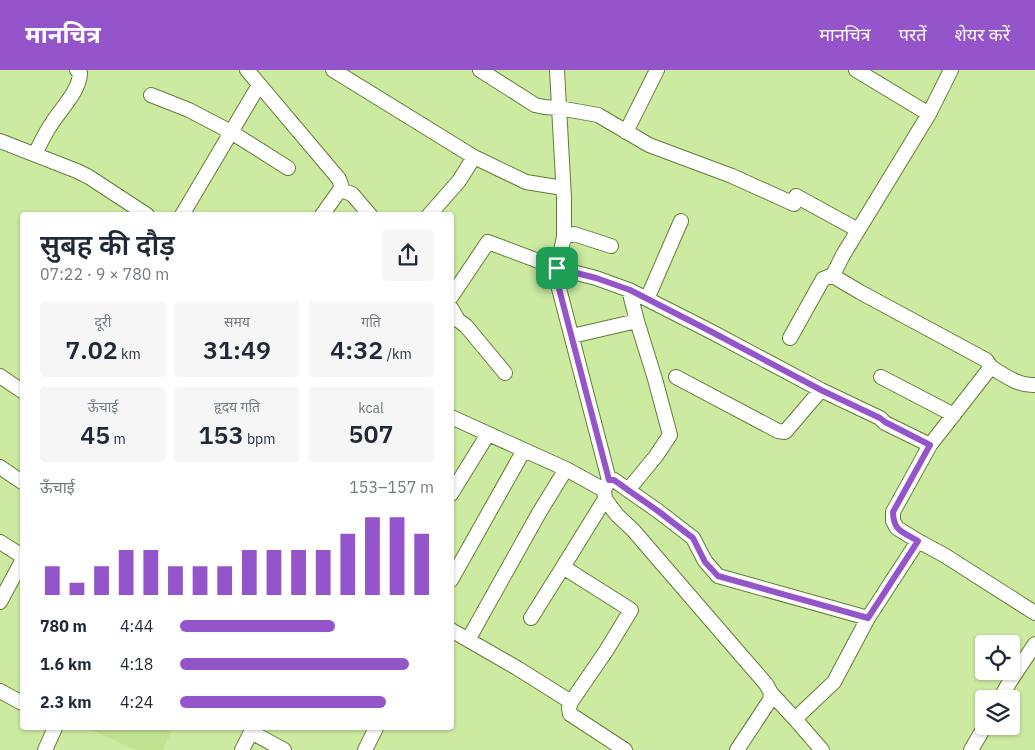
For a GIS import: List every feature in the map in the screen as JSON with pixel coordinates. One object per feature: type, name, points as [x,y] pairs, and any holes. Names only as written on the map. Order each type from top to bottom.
[{"type":"street","points":[[34,154],[80,79],[80,73],[77,70]]},
{"type":"street","points":[[332,70],[474,157],[526,182],[564,188]]},
{"type":"street","points":[[480,70],[535,105],[544,108],[559,108],[598,115],[649,145],[795,200],[858,230]]},
{"type":"street","points":[[557,70],[564,188],[564,236],[556,277],[572,336],[606,490],[617,515],[633,530],[822,750]]},
{"type":"street","points":[[626,132],[657,70]]},
{"type":"street","points":[[856,70],[929,114]]},
{"type":"street","points":[[790,338],[823,280],[833,275],[843,255],[929,114],[951,70]]},
{"type":"street","points":[[184,212],[231,132],[254,75],[339,179],[340,190],[324,212]]},
{"type":"street","points":[[151,95],[189,110],[231,132],[288,168]]},
{"type":"street","points":[[0,141],[77,170],[142,212]]},
{"type":"street","points":[[432,212],[458,181],[474,157]]},
{"type":"street","points":[[340,190],[352,194],[367,212]]},
{"type":"street","points":[[647,299],[681,221]]},
{"type":"street","points":[[564,236],[574,234],[611,246]]},
{"type":"street","points":[[454,293],[488,242],[557,268],[596,278],[630,290],[930,445]]},
{"type":"street","points":[[833,275],[860,292],[986,360],[991,367],[1015,381],[1035,385]]},
{"type":"street","points":[[628,490],[656,456],[670,435],[630,290]]},
{"type":"street","points":[[454,320],[466,326],[505,373]]},
{"type":"street","points":[[572,336],[637,321]]},
{"type":"street","points":[[991,367],[930,445],[893,512],[893,521],[897,528],[944,555],[1035,613]]},
{"type":"street","points":[[0,376],[20,390]]},
{"type":"street","points":[[676,377],[778,431],[785,432],[821,390]]},
{"type":"street","points":[[881,377],[954,415]]},
{"type":"street","points":[[454,418],[566,469],[606,490]]},
{"type":"street","points":[[454,489],[488,434]]},
{"type":"street","points":[[456,560],[524,450]]},
{"type":"street","points":[[0,467],[20,481]]},
{"type":"street","points":[[468,640],[566,469]]},
{"type":"street","points":[[531,618],[563,567],[606,490],[614,480],[693,538],[705,562],[718,576],[868,618]]},
{"type":"street","points":[[795,718],[834,682],[868,618],[918,541]]},
{"type":"street","points":[[0,542],[20,555]]},
{"type":"street","points":[[0,602],[20,565]]},
{"type":"street","points":[[563,567],[631,610],[571,702],[569,708],[570,714],[625,750]]},
{"type":"street","points":[[454,632],[571,702]]},
{"type":"street","points":[[1005,690],[1035,644]]},
{"type":"street","points":[[0,691],[20,702]]},
{"type":"street","points":[[737,750],[770,700],[771,692]]},
{"type":"street","points":[[45,750],[54,730]]},
{"type":"street","points":[[242,750],[251,730],[284,750]]},
{"type":"street","points":[[365,750],[375,730]]},
{"type":"street","points":[[972,750],[980,735]]},
{"type":"shaded area","points":[[91,730],[172,730],[163,750],[136,750]]},
{"type":"route","points":[[557,268],[596,278],[630,290],[930,445],[893,512],[893,521],[897,528],[918,541],[868,618],[718,576],[705,562],[693,538],[614,480],[609,480],[556,277],[557,268]]}]
